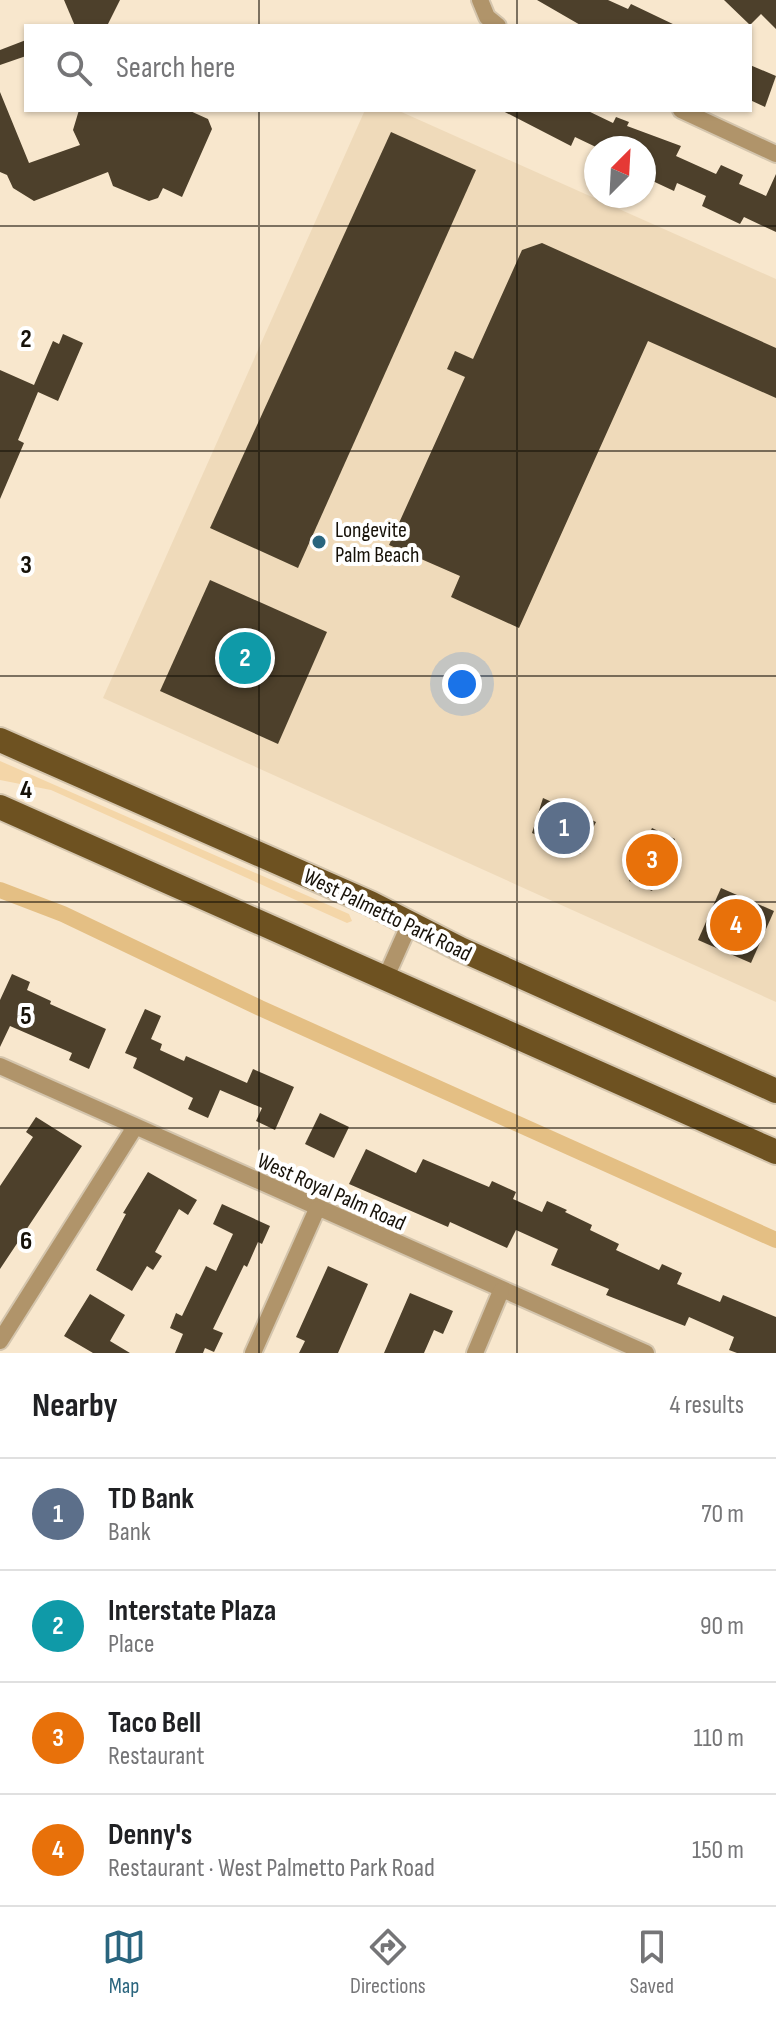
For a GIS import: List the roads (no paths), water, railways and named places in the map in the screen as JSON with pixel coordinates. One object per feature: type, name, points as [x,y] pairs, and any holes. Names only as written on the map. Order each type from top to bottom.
[{"type":"main road","name":"West Palmetto Park Road","points":[[0,740],[776,1091]]},
{"type":"main road","points":[[0,807],[776,1152]]},
{"type":"street","points":[[480,0],[487,17],[496,24]]},
{"type":"street","points":[[685,112],[776,153]]},
{"type":"street","points":[[386,977],[410,923]]},
{"type":"street","name":"West Royal Palm Road","points":[[0,1066],[646,1353]]},
{"type":"street","points":[[0,1341],[135,1127]]},
{"type":"street","points":[[253,1353],[317,1209]]},
{"type":"street","points":[[475,1353],[501,1291]]},
{"type":"waterway","points":[[0,890],[63,914],[260,1008],[776,1240]]},
{"type":"place","name":"Longevite Palm Beach","points":[[319,542]]},
{"type":"place","name":"Interstate Plaza","points":[[245,658]]},
{"type":"place","name":"TD Bank","points":[[564,828]]},
{"type":"place","name":"Taco Bell","points":[[652,860]]},
{"type":"place","name":"Denny's","points":[[736,925]]}]
